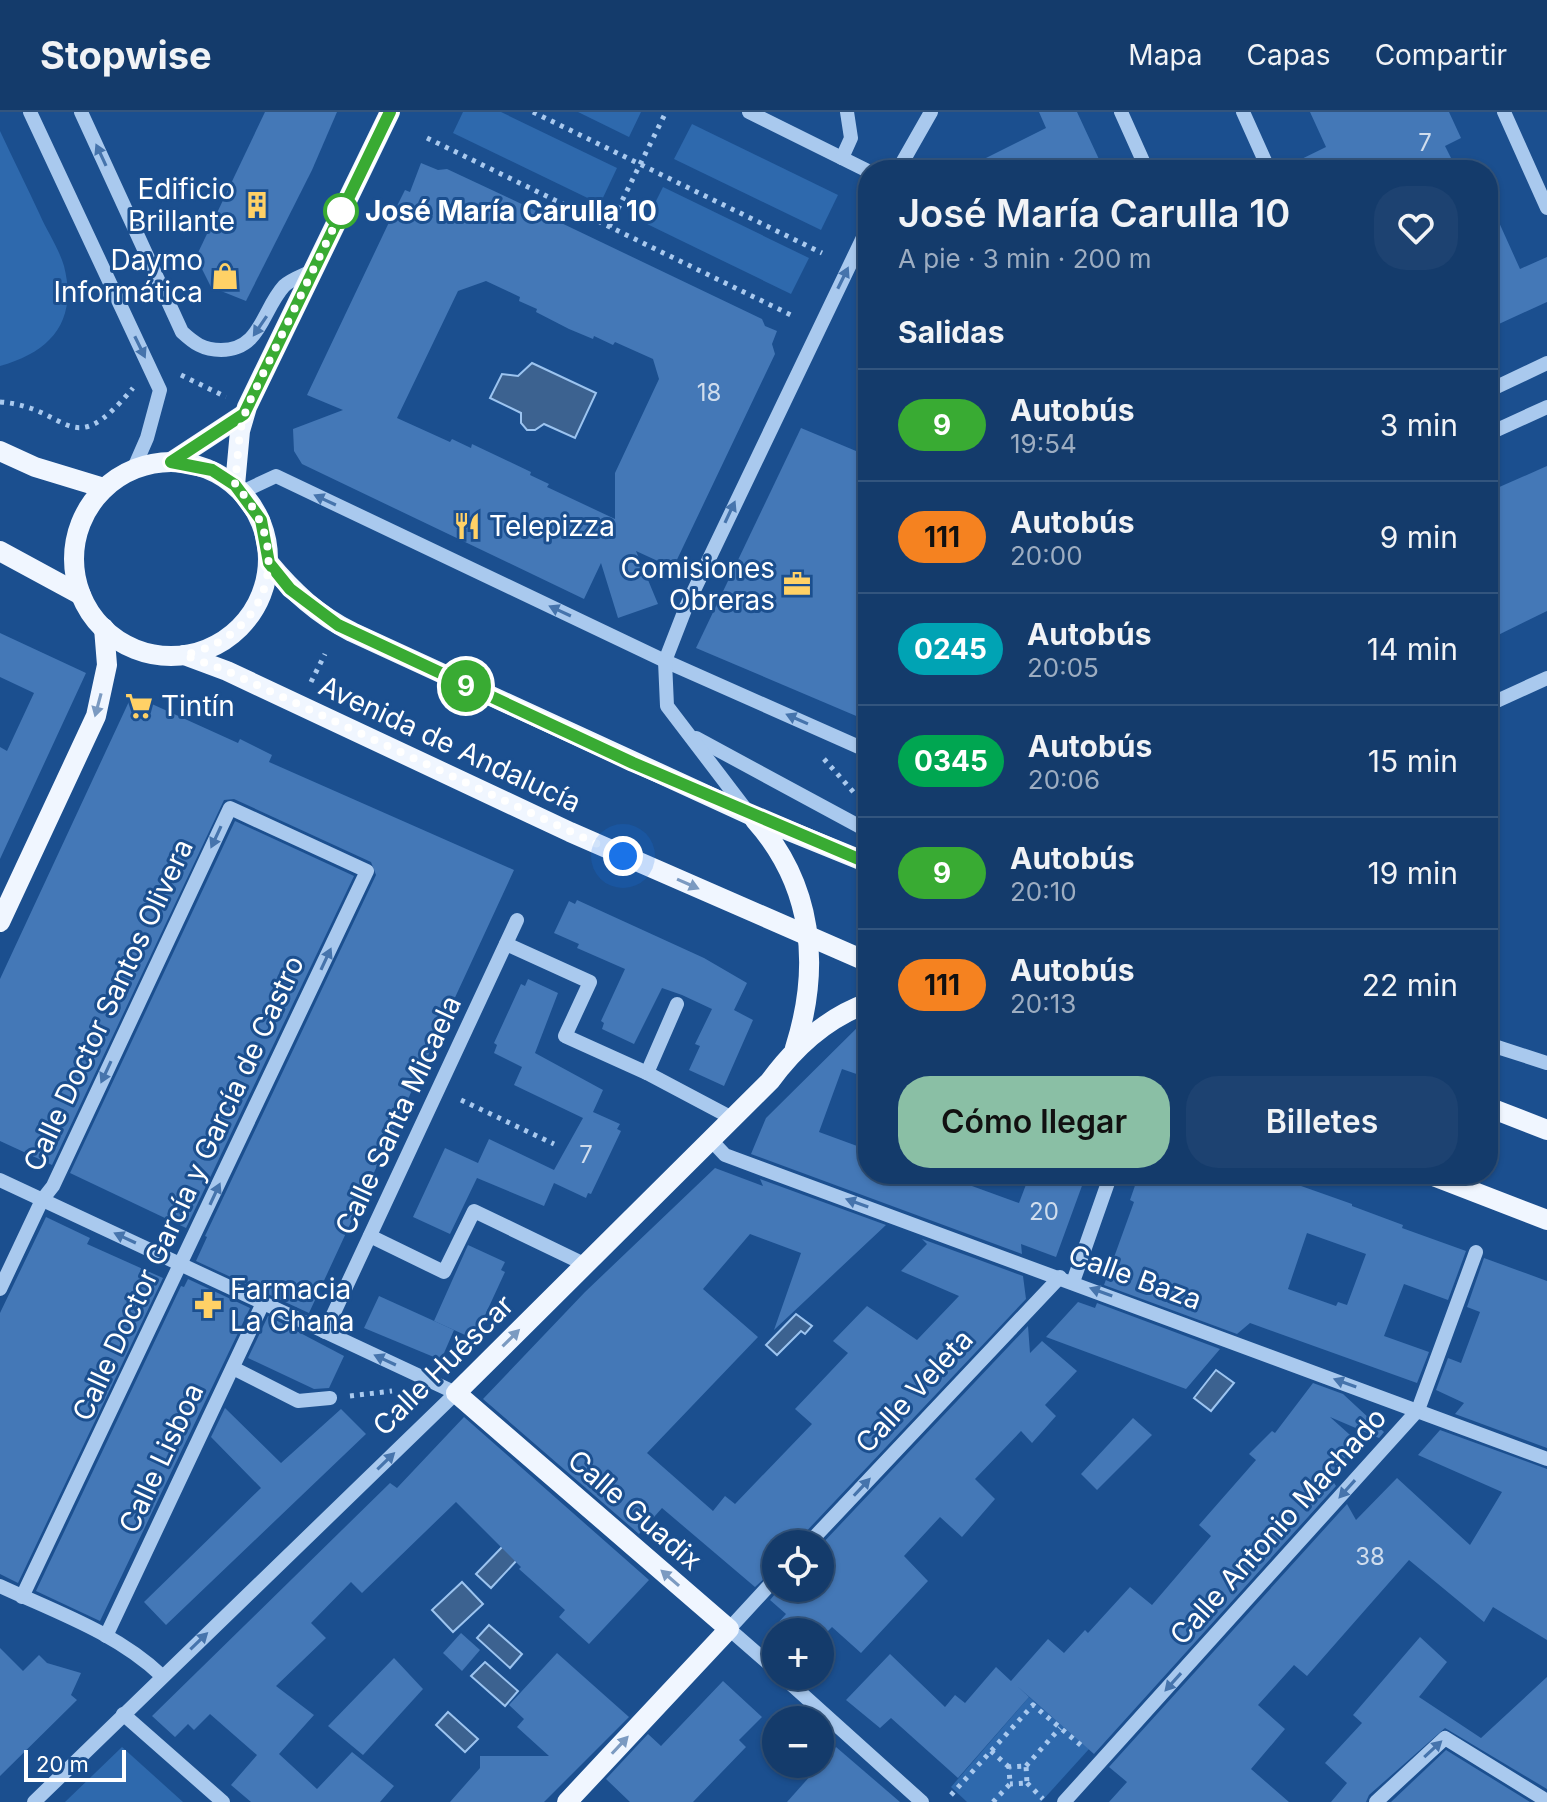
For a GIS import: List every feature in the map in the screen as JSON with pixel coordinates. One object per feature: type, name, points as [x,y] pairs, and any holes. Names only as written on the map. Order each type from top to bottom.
[{"type":"main road","points":[[239,489],[244,414],[390,112]]},
{"type":"main road","points":[[171,462],[212,470],[239,489],[261,520],[269,563],[262,595],[246,621],[213,646],[184,655],[143,652],[104,628],[81,595],[74,562],[78,532],[87,510],[104,488],[133,470],[171,462],[244,414]]},
{"type":"main road","points":[[0,451],[35,467],[104,488]]},
{"type":"main road","points":[[0,551],[81,595]]},
{"type":"main road","points":[[269,563],[311,608],[352,632],[750,815],[858,859]]},
{"type":"main road","points":[[0,922],[96,716],[107,665],[104,628]]},
{"type":"main road","name":"Avenida de Andalucía","points":[[184,655],[227,671],[570,832],[858,958]]},
{"type":"main road","name":"Calle Huéscar","points":[[750,815],[777,844],[800,891],[809,938],[807,1000],[795,1048]]},
{"type":"main road","name":"Calle Huéscar","points":[[456,1393],[730,1117],[770,1081],[795,1048],[858,1008]]},
{"type":"main road","points":[[1498,1111],[1547,1130]]},
{"type":"main road","points":[[1454,1184],[1547,1220]]},
{"type":"main road","name":"Calle Guadix","points":[[456,1393],[729,1629]]},
{"type":"main road","points":[[567,1802],[729,1629]]},
{"type":"street","points":[[30,112],[160,390],[147,438],[133,470]]},
{"type":"street","points":[[81,112],[182,332],[196,345],[229,350],[245,344],[257,333],[285,285],[312,271]]},
{"type":"street","points":[[749,112],[858,166]]},
{"type":"street","points":[[842,158],[851,138],[847,112]]},
{"type":"street","points":[[904,160],[931,112]]},
{"type":"street","points":[[1121,112],[1143,160]]},
{"type":"street","points":[[1243,112],[1265,160]]},
{"type":"street","points":[[1504,112],[1547,208]]},
{"type":"street","points":[[750,815],[667,706],[665,661],[686,607],[858,248]]},
{"type":"street","points":[[1498,386],[1547,363]]},
{"type":"street","points":[[1498,429],[1547,407]]},
{"type":"street","points":[[239,489],[276,476],[665,661],[858,747]]},
{"type":"street","points":[[1498,700],[1547,678]]},
{"type":"street","points":[[686,731],[858,826]]},
{"type":"street","name":"Calle Doctor Santos Olivera","points":[[0,1289],[42,1200],[53,1186],[230,808],[297,838]]},
{"type":"street","name":"Calle Doctor García y García de Castro","points":[[22,1597],[367,871],[297,838]]},
{"type":"street","name":"Calle Santa Micaela","points":[[325,1332],[517,920]]},
{"type":"street","points":[[506,944],[590,982],[565,1036],[647,1073],[730,1117]]},
{"type":"street","points":[[647,1073],[677,1004]]},
{"type":"street","points":[[1498,1047],[1547,1063]]},
{"type":"street","name":"Calle Baza","points":[[710,1139],[725,1155],[1547,1459]]},
{"type":"street","points":[[0,1180],[456,1393]]},
{"type":"street","name":"Calle Veleta","points":[[822,1530],[1066,1280],[1107,1184]]},
{"type":"street","points":[[370,1236],[444,1272],[474,1211],[584,1264]]},
{"type":"street","name":"Calle Antonio Machado","points":[[1064,1802],[1418,1410],[1476,1252]]},
{"type":"street","name":"Calle Lisboa","points":[[106,1636],[263,1303]]},
{"type":"street","points":[[233,1368],[298,1401],[330,1398]]},
{"type":"street","name":"Calle Huéscar","points":[[34,1802],[456,1393]]},
{"type":"street","points":[[0,1586],[106,1636],[141,1656],[162,1676]]},
{"type":"street","points":[[729,1629],[762,1593]]},
{"type":"street","name":"Calle Guadix","points":[[729,1629],[762,1658]]},
{"type":"street","points":[[798,1690],[922,1802]]},
{"type":"street","points":[[123,1714],[223,1802]]},
{"type":"street","points":[[1376,1802],[1445,1738],[1547,1801]]},
{"type":"path","points":[[533,112],[822,253]]},
{"type":"path","points":[[609,227],[666,112]]},
{"type":"path","points":[[427,138],[793,316]]},
{"type":"path","points":[[179,374],[218,393]]},
{"type":"path","points":[[0,402],[27,406],[69,427],[83,430],[106,419],[136,385]]},
{"type":"path","points":[[311,683],[325,654]]},
{"type":"path","points":[[461,1100],[554,1144]]},
{"type":"path","points":[[330,1398],[405,1390]]},
{"type":"path","points":[[951,1795],[1033,1705],[1090,1753]]},
{"type":"path","points":[[1046,1801],[1027,1783],[1026,1766],[1060,1727]]},
{"type":"path","points":[[991,1751],[1009,1767],[1010,1784]]},
{"type":"path","points":[[1009,1767],[1026,1766]]},
{"type":"path","points":[[993,1802],[1010,1784],[1027,1783]]},
{"type":"shaded area","points":[[463,112],[501,112],[617,168],[600,204],[453,133]]},
{"type":"shaded area","points":[[578,112],[641,112],[629,137]]},
{"type":"shaded area","points":[[692,124],[838,195],[821,230],[674,159]]},
{"type":"shaded area","points":[[0,131],[59,253],[64,266],[67,303],[63,318],[46,343],[18,360],[0,366]]},
{"type":"shaded area","points":[[663,187],[809,258],[791,294],[645,223]]},
{"type":"shaded area","points":[[532,363],[596,393],[575,438],[544,424],[535,430],[527,430],[521,423],[521,413],[490,398],[502,374],[518,376]]},
{"type":"shaded area","points":[[796,1314],[812,1326],[805,1334],[801,1331],[777,1355],[766,1345]]},
{"type":"shaded area","points":[[1216,1370],[1234,1383],[1211,1411],[1194,1398]]},
{"type":"shaded area","points":[[505,1544],[519,1558],[491,1588],[476,1574]]},
{"type":"shaded area","points":[[462,1582],[483,1604],[453,1632],[432,1610]]},
{"type":"shaded area","points":[[489,1625],[522,1654],[510,1668],[477,1638]]},
{"type":"shaded area","points":[[485,1662],[518,1691],[505,1706],[471,1676]]},
{"type":"shaded area","points":[[1029,1697],[1089,1749],[1041,1802],[967,1802],[951,1787]]},
{"type":"shaded area","points":[[448,1712],[478,1739],[465,1752],[436,1725]]},
{"type":"shaded area","points":[[122,1747],[183,1802],[65,1802]]},
{"type":"building","name":"Edificio Brillante","points":[[265,112],[337,112],[312,170],[246,301],[211,287],[196,257]]},
{"type":"building","points":[[1039,112],[1077,112],[1099,160],[982,160],[1046,128]]},
{"type":"building","points":[[1310,112],[1449,112],[1461,138],[1445,146],[1452,160],[1299,160],[1326,147]]},
{"type":"building","points":[[421,163],[438,170],[447,169],[762,319],[765,326],[777,331],[772,344],[775,354],[673,568],[636,551],[658,604],[618,618],[601,563],[584,599],[302,464],[294,451],[293,429],[343,410],[307,395],[405,190],[410,192]],"holes":[[[486,281],[520,297],[519,301],[569,329],[613,345],[615,342],[653,359],[659,379],[615,473],[615,519],[547,487],[549,484],[530,475],[531,472],[472,444],[471,448],[452,439],[450,442],[397,418],[458,291]]]},
{"type":"building","points":[[1498,220],[1520,269],[1547,257],[1547,302],[1498,324]]},
{"type":"building","points":[[801,428],[858,452],[858,717],[696,648]]},
{"type":"building","points":[[1547,466],[1547,611],[1498,635],[1498,488]]},
{"type":"building","points":[[0,633],[86,673],[0,859],[0,747],[7,751],[34,693],[0,677]]},
{"type":"building","points":[[132,695],[238,743],[240,739],[272,755],[269,762],[514,870],[309,1313],[196,1261],[205,1236],[376,875],[371,862],[234,799],[224,800],[52,1165],[0,1141],[0,979]]},
{"type":"building","points":[[235,821],[354,876],[186,1228],[70,1173]]},
{"type":"building","points":[[577,900],[704,958],[747,983],[734,1010],[753,1020],[724,1086],[689,1070],[700,1046],[695,1044],[712,1009],[662,988],[634,1044],[602,1029],[604,1023],[601,1021],[625,969],[577,948],[579,944],[554,933],[569,901],[575,904]]},
{"type":"building","points":[[528,979],[558,993],[535,1053],[603,1090],[593,1112],[620,1124],[617,1129],[621,1131],[591,1194],[588,1193],[586,1198],[554,1183],[544,1206],[477,1178],[450,1234],[413,1217],[445,1148],[478,1163],[489,1139],[554,1170],[583,1118],[514,1085],[522,1067],[494,1053],[497,1045],[494,1043],[521,984],[525,986]]},
{"type":"building","points":[[858,1027],[858,1075],[842,1069],[819,1132],[858,1146],[858,1184],[967,1184],[1019,1203],[1026,1184],[1083,1184],[1056,1257],[1021,1244],[1022,1254],[751,1154],[766,1118]]},
{"type":"building","points":[[715,1168],[763,1186],[760,1179],[886,1225],[774,1330],[801,1253],[750,1234],[703,1289],[758,1337],[647,1453],[713,1511],[725,1496],[735,1504],[812,1424],[795,1409],[848,1353],[833,1341],[867,1306],[917,1340],[959,1296],[901,1271],[927,1244],[922,1239],[1023,1276],[1026,1299],[808,1530],[762,1530],[762,1581],[755,1587],[662,1508],[639,1534],[483,1399],[585,1292]]},
{"type":"building","points":[[1136,1184],[1295,1184],[1466,1251],[1448,1300],[1404,1284],[1384,1336],[1429,1352],[1417,1383],[1250,1323],[1237,1334],[1104,1285],[1134,1202],[1130,1200]],"holes":[[[1307,1233],[1366,1254],[1347,1305],[1338,1302],[1336,1306],[1288,1289]]]},
{"type":"building","points":[[46,1217],[90,1238],[87,1244],[163,1278],[18,1583],[0,1574],[0,1313]]},
{"type":"building","points":[[468,1245],[505,1262],[501,1270],[505,1272],[474,1339],[434,1321]]},
{"type":"building","points":[[1484,1258],[1547,1281],[1547,1448],[1455,1414],[1464,1403],[1436,1390],[1448,1358],[1461,1363],[1480,1312],[1467,1307]]},
{"type":"building","points":[[188,1279],[250,1308],[100,1621],[36,1591],[181,1286],[184,1287]]},
{"type":"building","points":[[379,1296],[454,1330],[441,1360],[364,1328]]},
{"type":"building","points":[[1078,1302],[1095,1308],[1097,1303],[1220,1349],[1186,1389],[1046,1337]]},
{"type":"building","points":[[268,1316],[344,1356],[329,1388],[314,1389],[248,1358]]},
{"type":"building","points":[[1028,1326],[1030,1353],[1042,1341],[1077,1371],[1045,1405],[1056,1416],[1032,1443],[1021,1431],[975,1479],[995,1499],[962,1537],[940,1517],[904,1556],[928,1581],[861,1653],[834,1629],[834,1618],[782,1618],[786,1614],[772,1602],[834,1602],[834,1531]]},
{"type":"building","points":[[1313,1383],[1343,1394],[1384,1432],[1379,1438],[1330,1417],[1359,1443],[1329,1475],[1336,1486],[1094,1754],[1017,1686],[1029,1697],[958,1778],[891,1718],[880,1728],[846,1700],[890,1654],[945,1707],[955,1695],[965,1703],[996,1667],[1011,1681],[1048,1639],[1064,1653],[1085,1630],[1088,1633],[1130,1587],[1152,1605],[1211,1536],[1199,1525],[1256,1460],[1249,1454],[1272,1431],[1275,1433]]},
{"type":"building","points":[[225,1408],[281,1463],[341,1409],[366,1434],[166,1625],[144,1602],[261,1488],[211,1437]]},
{"type":"building","points":[[464,1417],[649,1580],[589,1644],[559,1617],[565,1610],[519,1569],[521,1567],[456,1502],[362,1593],[351,1582],[311,1623],[326,1638],[276,1686],[314,1715],[279,1754],[317,1789],[352,1752],[394,1786],[380,1802],[251,1802],[231,1785],[257,1755],[210,1714],[194,1730],[188,1724],[175,1737],[152,1716],[390,1483],[397,1488]]},
{"type":"building","points":[[1133,1418],[1152,1435],[1097,1490],[1081,1474]]},
{"type":"building","points":[[1440,1430],[1547,1469],[1547,1640],[1493,1607],[1484,1622],[1409,1560],[1307,1676],[1294,1665],[1258,1705],[1285,1729],[1251,1769],[1289,1802],[1109,1802],[1127,1782],[1109,1767],[1347,1504],[1356,1520],[1397,1478],[1470,1545],[1502,1492],[1418,1455]]},
{"type":"building","points":[[461,1633],[480,1650],[462,1671],[443,1653]]},
{"type":"building","points":[[1420,1637],[1447,1662],[1419,1697],[1481,1738],[1547,1677],[1547,1789],[1445,1728],[1369,1795],[1366,1802],[1331,1802],[1347,1783],[1325,1763],[1362,1723],[1353,1715]]},
{"type":"building","points":[[0,1648],[23,1671],[39,1655],[47,1663],[81,1673],[71,1695],[77,1700],[0,1776]]},
{"type":"building","points":[[557,1653],[629,1717],[544,1802],[450,1802],[480,1768],[480,1756],[549,1756],[517,1727],[524,1719],[509,1705]]},
{"type":"building","points":[[394,1658],[423,1689],[363,1755],[328,1726]]},
{"type":"building","points":[[723,1681],[762,1717],[739,1740],[746,1747],[693,1802],[630,1802],[606,1779],[648,1734],[661,1746]]},
{"type":"building","points":[[836,1747],[900,1802],[787,1802],[808,1778],[834,1778]]},
{"type":"building","points":[[1446,1750],[1530,1802],[1391,1802]]},
{"type":"bus line","name":"9","points":[[390,112],[244,414],[171,462],[212,470],[235,485],[261,520],[269,563],[311,608],[338,625],[633,763],[858,859]]},
{"type":"place","name":"Edificio Brillante","points":[[257,205]]},
{"type":"place","name":"José María Carulla 10","points":[[341,211]]},
{"type":"place","name":"Daymo Informática","points":[[225,276]]},
{"type":"place","name":"Telepizza","points":[[467,526]]},
{"type":"place","name":"Comisiones Obreras","points":[[797,584]]},
{"type":"place","name":"Tintín","points":[[139,706]]},
{"type":"place","name":"Farmacia La Chana","points":[[208,1305]]},
{"type":"route","points":[[341,211],[343,208],[242,422],[235,485],[252,505],[265,532],[269,563],[262,595],[237,631],[213,646],[184,655],[300,704],[623,856]]}]
